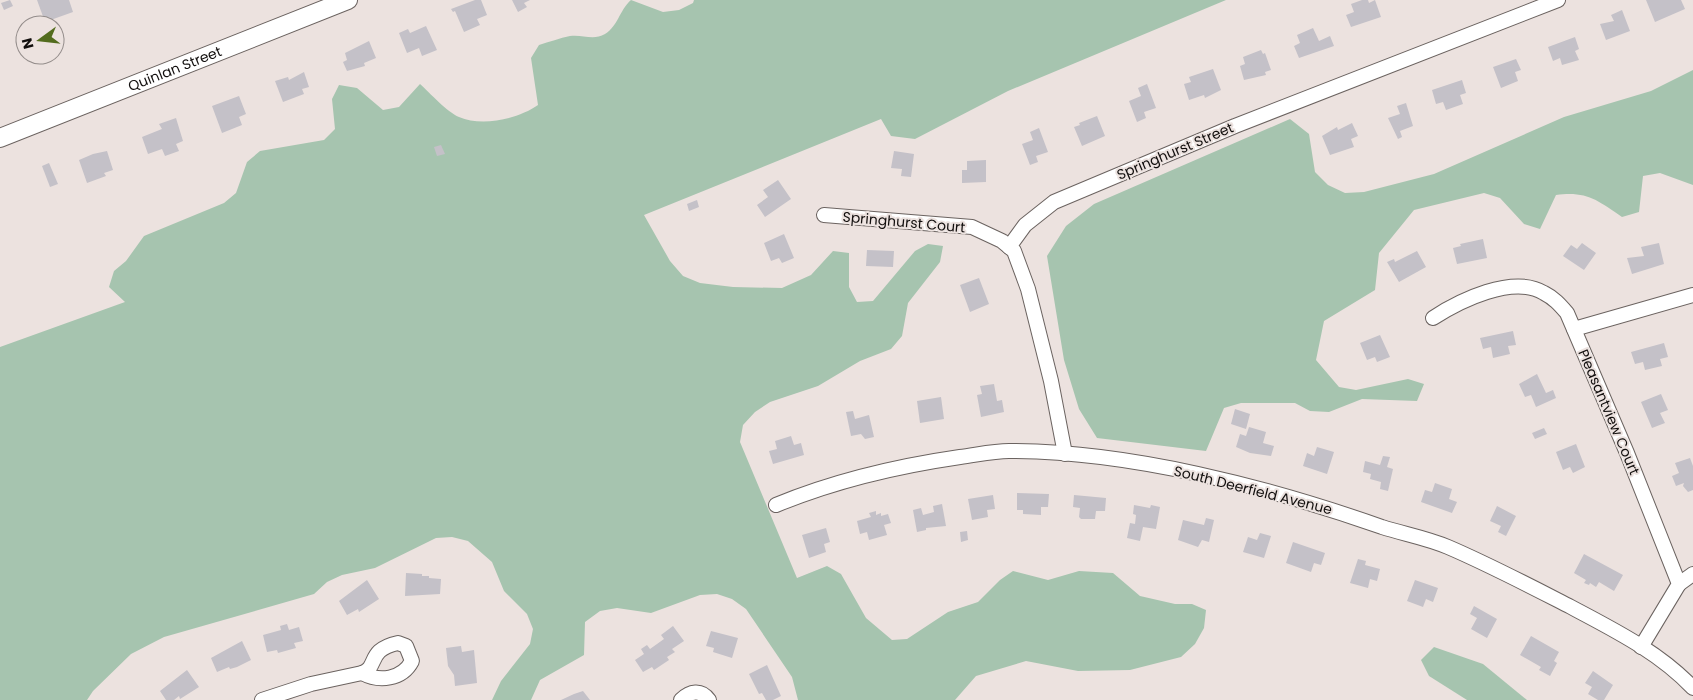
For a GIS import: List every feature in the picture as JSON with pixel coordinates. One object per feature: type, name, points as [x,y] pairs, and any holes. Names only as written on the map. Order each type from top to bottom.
[{"type":"street","name":"Quinlan Street","points":[[0,138],[348,0]]},
{"type":"street","name":"Springhurst Street","points":[[1009,247],[1025,225],[1054,202],[1234,126],[1558,0]]},
{"type":"street","name":"Springhurst Court","points":[[824,215],[972,227],[1009,247]]},
{"type":"street","points":[[1009,247],[1014,251],[1028,289],[1051,381],[1065,454]]},
{"type":"street","name":"Pleasantview Court","points":[[1433,318],[1475,294],[1499,289],[1525,288],[1543,291],[1556,300],[1567,313],[1574,329],[1627,453],[1679,584]]},
{"type":"street","points":[[1574,329],[1693,295]]},
{"type":"street","name":"South Deerfield Avenue","points":[[776,505],[807,492],[921,463],[1007,451],[1065,454],[1117,460],[1209,477],[1334,510],[1445,546],[1510,576],[1613,630],[1659,658],[1693,688]]},
{"type":"street","points":[[1641,647],[1679,584],[1693,574]]},
{"type":"street","points":[[262,700],[311,684],[362,673]]},
{"type":"street","points":[[680,700],[686,695],[698,692],[705,695],[709,700]]},
{"type":"green space","points":[[631,0],[663,12],[679,10],[693,3],[694,0],[1226,0],[1008,91],[915,139],[891,136],[881,119],[644,215],[670,261],[683,276],[700,283],[733,287],[782,288],[811,275],[833,251],[849,253],[849,287],[857,302],[873,301],[915,251],[928,244],[943,246],[940,262],[908,303],[902,336],[891,349],[860,361],[818,386],[770,402],[755,412],[743,425],[740,442],[797,578],[827,566],[841,574],[866,618],[892,640],[907,639],[948,612],[978,602],[1000,580],[1013,571],[1048,580],[1079,571],[1113,573],[1140,596],[1175,604],[1192,604],[1206,610],[1204,628],[1195,644],[1181,657],[1130,670],[1078,671],[1026,661],[976,676],[955,700],[798,700],[792,677],[746,609],[732,599],[717,594],[700,595],[651,613],[617,608],[600,611],[585,622],[584,655],[540,680],[531,700],[492,700],[501,681],[530,644],[533,629],[527,614],[504,591],[492,562],[468,541],[452,537],[436,538],[375,568],[342,575],[327,582],[314,594],[164,637],[131,654],[93,691],[87,700],[0,700],[0,347],[125,302],[109,287],[114,271],[126,261],[144,236],[224,203],[236,193],[247,162],[260,151],[324,140],[335,129],[332,99],[339,85],[357,88],[383,110],[399,107],[420,84],[444,107],[459,117],[478,121],[510,118],[538,105],[531,58],[539,45],[570,36],[601,36],[613,27]]},
{"type":"green space","points":[[1693,70],[1693,185],[1660,173],[1643,176],[1639,212],[1622,217],[1591,198],[1576,194],[1556,195],[1540,229],[1524,224],[1500,198],[1484,193],[1414,210],[1379,253],[1375,290],[1324,321],[1316,360],[1339,387],[1356,390],[1408,379],[1424,384],[1417,401],[1362,399],[1329,412],[1310,411],[1295,403],[1241,403],[1224,408],[1206,451],[1097,438],[1079,409],[1064,360],[1047,256],[1066,226],[1094,204],[1290,119],[1309,134],[1315,172],[1328,185],[1345,193],[1364,192],[1434,174],[1564,117],[1651,91]]},
{"type":"green space","points":[[1434,647],[1483,664],[1527,700],[1467,700],[1429,676],[1421,660]]},
{"type":"building","points":[[10,0],[13,6],[4,10],[1,3]]},
{"type":"building","points":[[37,0],[69,0],[73,12],[65,15],[42,15]]},
{"type":"building","points":[[475,0],[481,0],[487,15],[477,19],[480,25],[464,32],[455,11],[453,12],[451,9]]},
{"type":"building","points":[[512,0],[530,0],[524,3],[527,7],[518,12]]},
{"type":"building","points":[[1368,0],[1369,3],[1375,0],[1381,17],[1351,27],[1346,15],[1354,12],[1351,4]]},
{"type":"building","points":[[1646,0],[1681,0],[1685,9],[1655,22]]},
{"type":"building","points":[[1622,10],[1630,31],[1606,40],[1600,24],[1614,21],[1611,15]]},
{"type":"building","points":[[426,26],[437,50],[422,56],[419,48],[407,53],[399,33],[408,29],[410,33]]},
{"type":"building","points":[[1313,28],[1319,41],[1330,36],[1334,46],[1299,58],[1294,46],[1300,43],[1297,35]]},
{"type":"building","points":[[1575,37],[1579,49],[1575,51],[1579,60],[1562,65],[1560,58],[1553,61],[1548,47]]},
{"type":"building","points":[[369,41],[376,58],[364,63],[365,66],[347,71],[343,62],[347,60],[345,53]]},
{"type":"building","points":[[1261,50],[1263,54],[1265,53],[1271,70],[1265,72],[1266,75],[1244,80],[1240,66],[1245,64],[1243,57]]},
{"type":"building","points":[[1516,59],[1521,70],[1515,72],[1518,81],[1501,88],[1493,67]]},
{"type":"building","points":[[1213,69],[1221,90],[1205,98],[1204,95],[1189,100],[1184,84],[1191,82],[1189,77]]},
{"type":"building","points":[[304,72],[309,87],[302,89],[304,94],[283,102],[275,81],[288,77],[289,80]]},
{"type":"building","points":[[1462,80],[1466,93],[1460,95],[1463,104],[1446,110],[1443,102],[1436,104],[1432,90]]},
{"type":"building","points":[[1147,84],[1156,108],[1144,112],[1146,118],[1137,122],[1129,101],[1141,96],[1138,88]]},
{"type":"building","points":[[239,96],[246,114],[239,117],[242,125],[222,133],[212,106]]},
{"type":"building","points":[[1406,103],[1413,126],[1400,131],[1402,137],[1398,139],[1388,118],[1400,114],[1397,106]]},
{"type":"building","points":[[1097,116],[1105,136],[1082,146],[1074,127]]},
{"type":"building","points":[[176,118],[183,141],[176,144],[179,151],[165,156],[162,149],[148,154],[142,137],[162,129],[159,124]]},
{"type":"building","points":[[1352,123],[1358,136],[1351,139],[1354,147],[1330,155],[1322,136],[1337,127],[1338,130]]},
{"type":"building","points":[[1039,128],[1048,152],[1036,156],[1038,162],[1030,165],[1022,144],[1033,140],[1030,132]]},
{"type":"building","points":[[441,145],[445,154],[437,156],[434,147]]},
{"type":"building","points":[[107,151],[113,170],[104,173],[106,176],[87,183],[79,160]]},
{"type":"building","points":[[894,151],[914,154],[911,177],[901,176],[902,169],[891,168]]},
{"type":"building","points":[[986,160],[986,182],[962,183],[962,170],[967,170],[967,161]]},
{"type":"building","points":[[49,163],[58,184],[50,187],[42,166]]},
{"type":"building","points":[[778,180],[791,199],[765,217],[757,205],[768,197],[763,190]]},
{"type":"building","points":[[697,200],[699,207],[689,211],[687,204]]},
{"type":"building","points":[[784,234],[794,258],[782,263],[779,258],[771,261],[764,243]]},
{"type":"building","points":[[1483,239],[1487,258],[1457,264],[1453,248],[1461,246],[1460,244]]},
{"type":"building","points":[[1582,243],[1596,253],[1584,270],[1563,256],[1571,245],[1577,249]]},
{"type":"building","points":[[1659,243],[1664,264],[1632,274],[1627,258],[1644,256],[1641,247]]},
{"type":"building","points":[[867,250],[894,251],[893,267],[866,266]]},
{"type":"building","points":[[1417,251],[1426,267],[1399,282],[1387,262],[1394,259],[1395,262]]},
{"type":"building","points":[[979,278],[989,304],[970,312],[960,285]]},
{"type":"building","points":[[1513,331],[1516,345],[1508,346],[1510,354],[1493,358],[1491,347],[1483,349],[1480,338]]},
{"type":"building","points":[[1380,335],[1390,357],[1377,362],[1375,357],[1367,360],[1360,343]]},
{"type":"building","points":[[1664,343],[1668,357],[1660,359],[1662,366],[1645,370],[1643,362],[1635,364],[1631,352]]},
{"type":"building","points":[[1537,374],[1546,393],[1553,390],[1556,398],[1536,407],[1531,395],[1525,397],[1519,384]]},
{"type":"building","points":[[994,384],[997,401],[1002,400],[1004,412],[981,417],[977,395],[982,394],[980,386]]},
{"type":"building","points":[[1661,394],[1668,410],[1660,413],[1665,423],[1652,428],[1641,402]]},
{"type":"building","points":[[941,397],[944,419],[920,423],[917,401]]},
{"type":"building","points":[[1235,409],[1250,414],[1246,429],[1231,424]]},
{"type":"building","points":[[853,411],[855,419],[869,415],[874,437],[865,439],[861,434],[851,436],[846,412]]},
{"type":"building","points":[[1249,427],[1266,432],[1263,443],[1274,446],[1271,456],[1250,453],[1236,447],[1240,434],[1246,436]]},
{"type":"building","points":[[1544,428],[1547,434],[1535,439],[1532,433]]},
{"type":"building","points":[[791,436],[794,445],[801,443],[804,455],[773,464],[769,451],[777,449],[775,441]]},
{"type":"building","points":[[1576,444],[1585,467],[1573,473],[1570,467],[1563,470],[1556,452]]},
{"type":"building","points":[[1317,447],[1334,452],[1327,474],[1303,466],[1307,453],[1314,456]]},
{"type":"building","points":[[1383,456],[1390,457],[1387,467],[1393,469],[1388,491],[1380,489],[1381,482],[1370,479],[1371,474],[1363,472],[1365,461],[1380,465]]},
{"type":"building","points":[[1690,458],[1693,466],[1693,490],[1688,492],[1683,486],[1684,483],[1676,486],[1672,476],[1679,473],[1675,463]]},
{"type":"building","points":[[1435,483],[1452,489],[1449,499],[1457,502],[1452,513],[1421,502],[1425,490],[1432,492]]},
{"type":"building","points":[[1017,493],[1049,494],[1048,507],[1041,507],[1041,515],[1023,514],[1023,510],[1017,510]]},
{"type":"building","points":[[993,495],[995,509],[987,510],[988,517],[972,520],[968,499]]},
{"type":"building","points":[[1074,495],[1106,498],[1105,511],[1096,511],[1095,519],[1081,519],[1079,517],[1080,508],[1073,507]]},
{"type":"building","points":[[942,504],[946,526],[926,528],[926,530],[917,532],[913,510],[921,508],[923,515],[934,512],[933,506]]},
{"type":"building","points":[[1134,505],[1150,508],[1151,505],[1160,507],[1156,529],[1143,527],[1140,541],[1127,538],[1130,523],[1135,524]]},
{"type":"building","points":[[1497,506],[1516,516],[1506,536],[1498,532],[1501,526],[1490,521]]},
{"type":"building","points":[[876,511],[876,515],[881,513],[881,516],[888,514],[891,523],[884,525],[887,535],[869,540],[867,532],[860,534],[857,521],[871,517],[869,513]]},
{"type":"building","points":[[1206,518],[1214,520],[1209,542],[1202,540],[1198,547],[1178,540],[1183,520],[1204,525]]},
{"type":"building","points":[[826,528],[830,542],[824,544],[826,552],[809,558],[802,535]]},
{"type":"building","points":[[967,531],[968,540],[961,542],[960,532]]},
{"type":"building","points":[[1260,533],[1271,536],[1264,558],[1243,552],[1248,537],[1257,540]]},
{"type":"building","points":[[1293,542],[1325,553],[1321,565],[1314,563],[1311,572],[1286,563]]},
{"type":"building","points":[[1584,554],[1623,575],[1614,591],[1599,582],[1596,587],[1590,583],[1589,585],[1584,583],[1586,580],[1574,573]]},
{"type":"building","points":[[1358,559],[1366,561],[1365,565],[1380,569],[1377,581],[1370,579],[1368,588],[1350,583]]},
{"type":"building","points":[[406,573],[422,574],[422,576],[429,576],[429,578],[441,579],[440,594],[405,596]]},
{"type":"building","points":[[367,580],[379,599],[359,612],[358,609],[347,615],[339,601]]},
{"type":"building","points":[[1415,580],[1438,588],[1433,602],[1426,599],[1423,607],[1407,601]]},
{"type":"building","points":[[1474,606],[1497,619],[1487,638],[1471,629],[1477,618],[1470,614]]},
{"type":"building","points":[[287,624],[289,630],[299,627],[303,641],[294,643],[296,648],[278,653],[277,650],[267,652],[263,635],[281,630],[280,626]]},
{"type":"building","points":[[673,626],[684,641],[672,649],[675,652],[667,657],[669,660],[654,670],[652,667],[643,672],[635,660],[644,654],[641,649],[647,645],[650,649],[664,639],[661,635]]},
{"type":"building","points":[[711,631],[738,638],[732,658],[713,652],[714,648],[706,646]]},
{"type":"building","points":[[1531,636],[1559,652],[1554,661],[1557,663],[1550,676],[1539,670],[1541,667],[1520,655]]},
{"type":"building","points":[[242,641],[251,660],[237,667],[230,669],[229,667],[217,672],[211,658]]},
{"type":"building","points":[[461,646],[462,652],[474,650],[477,683],[455,686],[454,675],[448,666],[446,648]]},
{"type":"building","points":[[767,665],[781,696],[773,700],[766,700],[762,693],[759,694],[749,674]]},
{"type":"building","points":[[187,670],[199,687],[180,699],[179,696],[174,700],[166,700],[160,691]]},
{"type":"building","points":[[1593,671],[1613,685],[1604,700],[1598,700],[1588,694],[1592,687],[1585,683]]},
{"type":"building","points":[[583,691],[590,700],[561,700],[574,694]]}]
